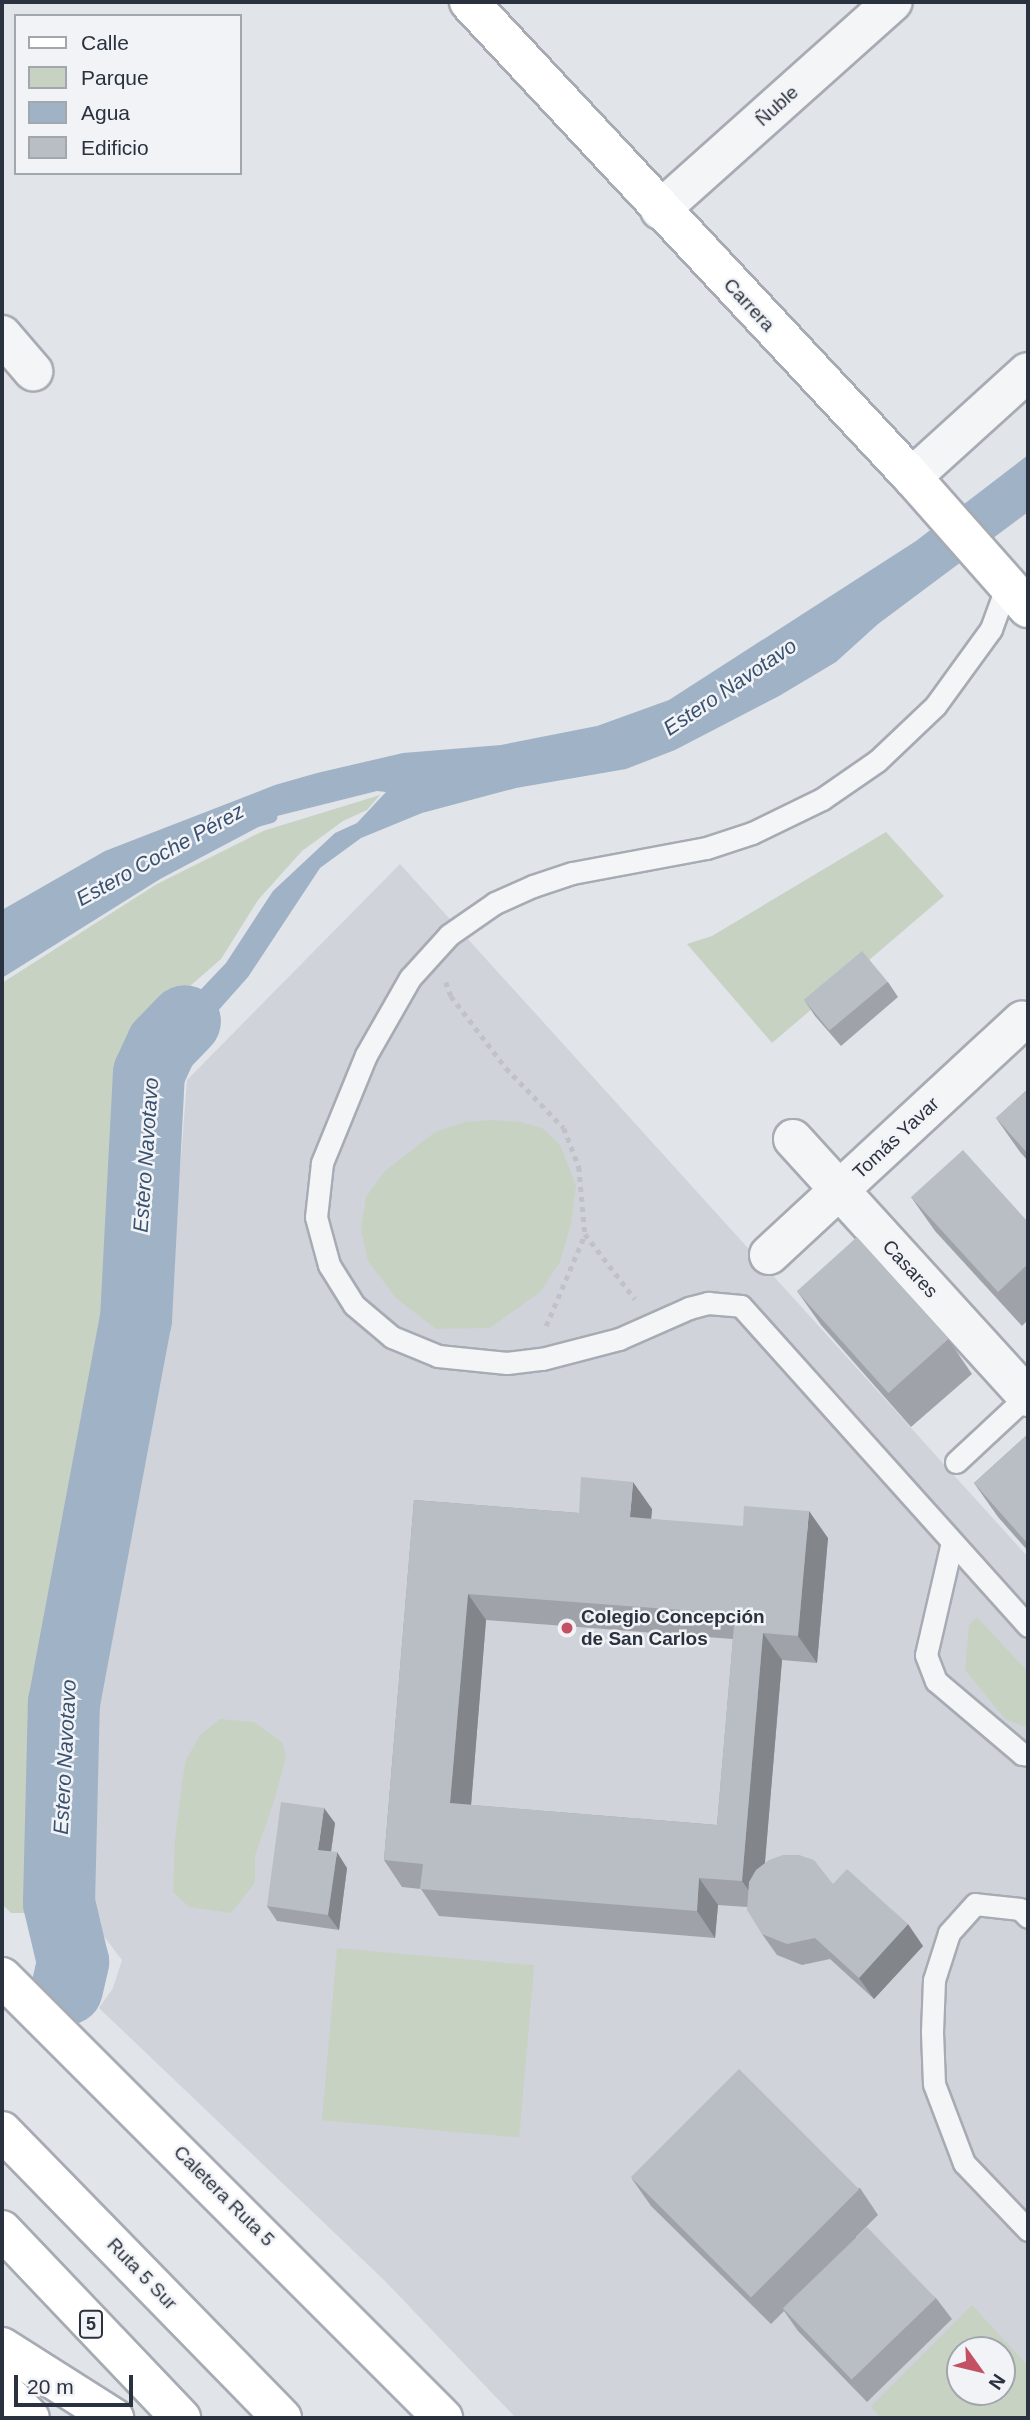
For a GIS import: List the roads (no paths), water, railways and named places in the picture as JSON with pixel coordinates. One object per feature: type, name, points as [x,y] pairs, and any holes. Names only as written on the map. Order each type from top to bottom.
[{"type":"main road","name":"Carrera","points":[[469,2],[1009,586]]},
{"type":"main road","name":"Caletera Ruta 5","points":[[2,1977],[443,2418]]},
{"type":"main road","name":"Ruta 5 Sur","points":[[2,2131],[282,2418]]},
{"type":"main road","name":"5","points":[[2,2230],[181,2418]]},
{"type":"main road","points":[[2,2347],[114,2418]]},
{"type":"main road","points":[[2,2389],[30,2418]]},
{"type":"street","name":"Ñuble","points":[[660,210],[894,2]]},
{"type":"street","points":[[2,335],[33,371]]},
{"type":"street","points":[[922,489],[1028,372]]},
{"type":"street","name":"Tomás Yavar","points":[[769,1255],[1022,1021]]},
{"type":"street","name":"Casares","points":[[793,1139],[1028,1396]]},
{"type":"lane","points":[[1009,586],[991,629],[934,706],[877,761],[822,799],[752,834],[706,848],[572,873],[533,886],[471,918],[434,948],[410,978],[366,1055],[322,1163],[316,1217],[329,1265],[354,1305],[392,1337],[415,1348],[455,1360],[507,1363],[542,1359],[581,1351],[654,1325],[689,1308],[708,1303],[741,1306],[1028,1626]]},
{"type":"lane","points":[[956,1462],[1028,1396]]},
{"type":"lane","points":[[952,1542],[926,1655],[936,1681],[1022,1755],[1028,1755]]},
{"type":"lane","points":[[1028,1917],[1020,1909],[975,1904],[949,1933],[934,1980],[932,2032],[934,2084],[964,2164],[1009,2214],[1028,2230]]},
{"type":"water","points":[[1028,455],[1028,512],[878,624],[836,662],[779,696],[675,750],[626,769],[516,788],[422,813],[361,838],[320,868],[248,977],[184,1049],[170,1081],[168,1108],[147,1107],[139,1080],[152,1048],[167,1025],[226,963],[273,891],[335,833],[357,823],[386,792],[377,791],[257,821],[155,875],[2,971],[2,910],[105,851],[275,785],[317,773],[403,753],[501,745],[597,726],[669,700],[916,541]]},
{"type":"waterway","name":"Estero Coche Pérez","points":[[2,971],[155,875],[257,821],[271,817]]},
{"type":"waterway","name":"Estero Navotavo","points":[[67,1989],[73,1962],[59,1903],[64,1703],[136,1320],[149,1073],[162,1045],[185,1021]]},
{"type":"place","name":"Colegio Concepción de San Carlos","points":[[567,1628]]}]
